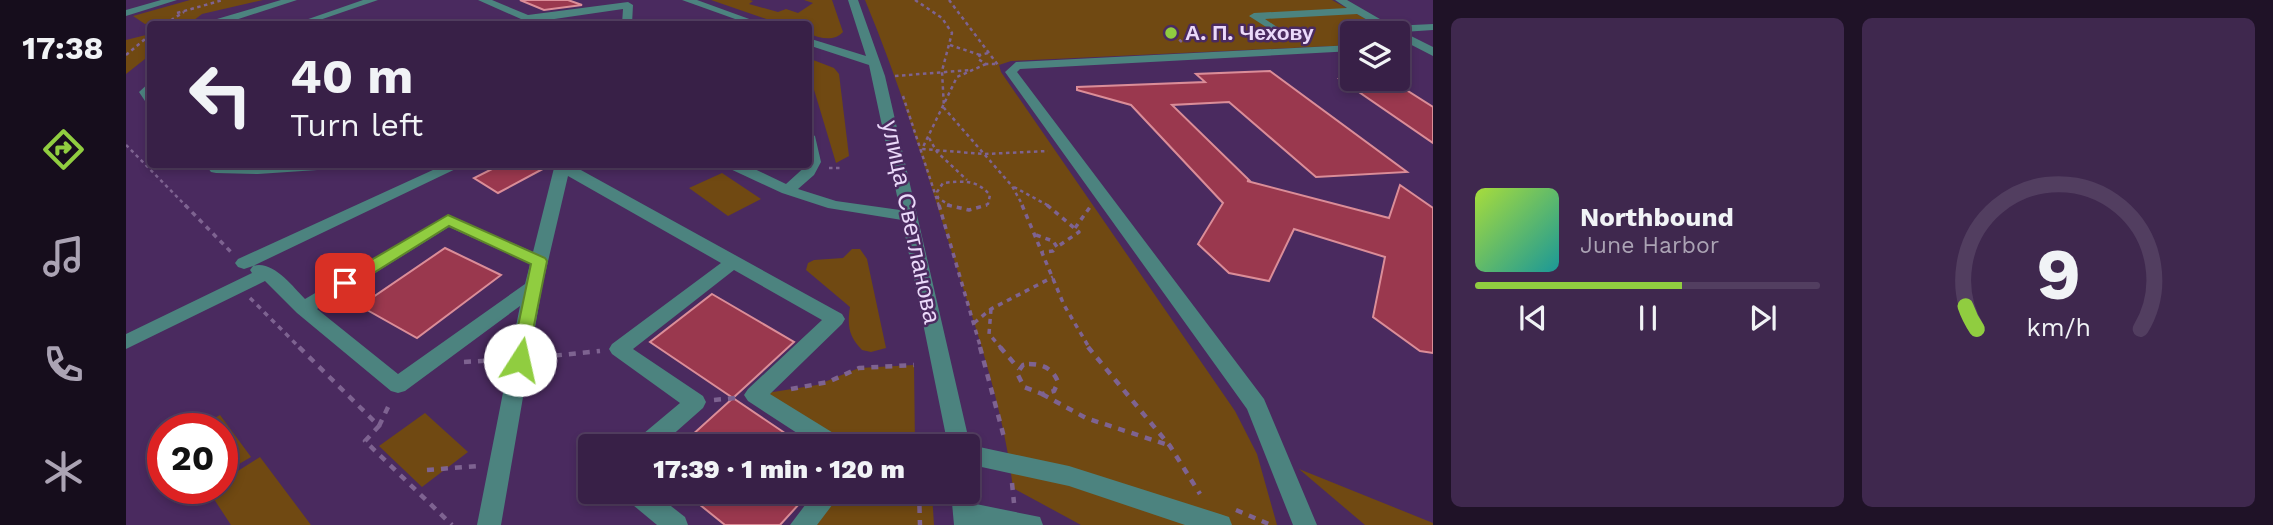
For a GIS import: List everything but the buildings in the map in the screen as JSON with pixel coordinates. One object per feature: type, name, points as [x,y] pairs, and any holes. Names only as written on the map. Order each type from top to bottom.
[{"type":"street","points":[[126,13],[172,0]]},
{"type":"street","points":[[221,21],[292,0]]},
{"type":"street","points":[[308,21],[373,0]]},
{"type":"street","points":[[483,0],[526,21],[628,5]]},
{"type":"street","points":[[614,0],[628,5]]},
{"type":"street","name":"улица Светланова","points":[[853,0],[883,64],[910,216],[956,434]]},
{"type":"street","points":[[1340,0],[1376,21]]},
{"type":"street","points":[[693,1],[743,21]]},
{"type":"street","points":[[627,21],[628,5]]},
{"type":"street","points":[[1274,29],[1254,16],[1360,12]]},
{"type":"street","points":[[1410,28],[1433,27]]},
{"type":"street","points":[[1410,40],[1433,52]]},
{"type":"street","points":[[812,42],[883,64]]},
{"type":"street","points":[[1410,45],[1420,45]]},
{"type":"street","points":[[1003,68],[1340,49]]},
{"type":"street","points":[[1003,68],[1100,192],[1256,405],[1305,525]]},
{"type":"street","points":[[812,148],[816,159],[812,168]]},
{"type":"street","points":[[215,168],[287,168]]},
{"type":"street","points":[[244,263],[449,168]]},
{"type":"street","points":[[489,525],[533,286],[562,168]]},
{"type":"street","points":[[566,168],[732,263],[835,318],[755,394],[817,434]]},
{"type":"street","points":[[740,168],[788,190],[834,205],[910,216]]},
{"type":"street","points":[[788,190],[812,168]]},
{"type":"street","points":[[304,308],[448,220],[539,261]]},
{"type":"street","points":[[244,263],[267,273],[304,308],[398,385],[533,286]]},
{"type":"street","points":[[659,434],[695,402],[619,349],[732,263]]},
{"type":"street","points":[[126,342],[267,273]]},
{"type":"street","points":[[980,457],[1069,476],[1220,525]]},
{"type":"street","points":[[650,504],[676,525]]},
{"type":"street","points":[[802,525],[820,504]]},
{"type":"street","points":[[964,510],[1024,524]]},
{"type":"path","points":[[949,0],[988,53],[1003,68]]},
{"type":"path","points":[[917,1],[946,22],[952,30],[942,72],[940,93],[944,108],[1012,186],[1036,235],[1064,305],[1086,344],[1170,446],[1200,494]]},
{"type":"path","points":[[170,21],[186,11]]},
{"type":"path","points":[[126,55],[147,37]]},
{"type":"path","points":[[950,45],[981,55],[988,53]]},
{"type":"path","points":[[981,55],[978,59],[986,64],[1003,68]]},
{"type":"path","points":[[883,64],[895,76],[973,70]]},
{"type":"path","points":[[922,149],[957,77],[986,64]]},
{"type":"path","points":[[900,88],[922,149],[974,323],[1024,524]]},
{"type":"path","points":[[929,138],[937,152],[967,180],[982,186],[990,195],[988,204],[983,207],[959,209],[943,202],[936,195]]},
{"type":"path","points":[[126,145],[147,166]]},
{"type":"path","points":[[922,149],[984,154],[1068,150]]},
{"type":"path","points":[[149,168],[244,263]]},
{"type":"path","points":[[936,195],[938,187],[943,183],[967,180]]},
{"type":"path","points":[[1012,186],[1047,205],[1079,232],[1053,251],[1043,252]]},
{"type":"path","points":[[1075,228],[1100,192]]},
{"type":"path","points":[[1036,235],[1053,242],[1057,247]]},
{"type":"path","points":[[974,323],[991,309],[1052,276]]},
{"type":"path","points":[[239,287],[379,426]]},
{"type":"path","points":[[991,309],[989,334],[1019,369],[1018,377],[1024,387],[1081,416],[1170,446]]},
{"type":"path","points":[[1019,369],[1035,363],[1054,372],[1057,387],[1042,394]]},
{"type":"path","points":[[803,387],[828,382],[859,368],[914,365]]},
{"type":"path","points":[[398,385],[379,426],[365,441],[452,525]]},
{"type":"path","points":[[695,402],[755,394]]},
{"type":"path","points":[[428,470],[501,464]]},
{"type":"path","points":[[919,504],[920,525]]},
{"type":"shaded area","points":[[190,0],[263,0],[202,14],[193,21],[147,21],[145,24],[133,16]]},
{"type":"shaded area","points":[[711,0],[750,0],[753,1],[749,4],[778,12],[786,9],[798,13],[813,3],[804,0],[832,0],[843,32],[831,38],[818,37],[812,35],[812,21],[772,21]]},
{"type":"shaded area","points":[[865,0],[1332,0],[1370,21],[1340,21],[1340,46],[1011,61],[999,65],[1001,72],[1235,411],[1257,454],[1277,525],[1081,525],[1013,488],[1003,430],[980,342],[890,63]]},
{"type":"shaded area","points":[[147,35],[147,57],[126,74],[126,40]]},
{"type":"shaded area","points":[[812,60],[834,68],[839,74],[849,156],[836,163],[812,83]]},
{"type":"shaded area","points":[[722,173],[761,199],[728,216],[689,188]]},
{"type":"shaded area","points":[[852,249],[860,249],[867,259],[886,348],[871,352],[862,350],[852,336],[849,326],[850,307],[806,270],[808,263],[814,260],[843,258]]},
{"type":"shaded area","points":[[914,365],[915,434],[816,434],[755,395],[817,385],[859,368]]},
{"type":"shaded area","points":[[425,413],[468,452],[422,487],[379,446]]},
{"type":"shaded area","points":[[238,439],[251,457],[238,465]]},
{"type":"shaded area","points":[[260,457],[311,525],[231,525],[217,504],[238,504],[238,471]]},
{"type":"shaded area","points":[[1299,469],[1433,523],[1433,525],[1365,525]]},
{"type":"shaded area","points":[[820,504],[933,504],[934,525],[802,525]]},
{"type":"place","name":"А. П. Чехову","points":[[1171,33]]},
{"type":"route","points":[[345,283],[448,220],[539,261],[520,360]]}]
